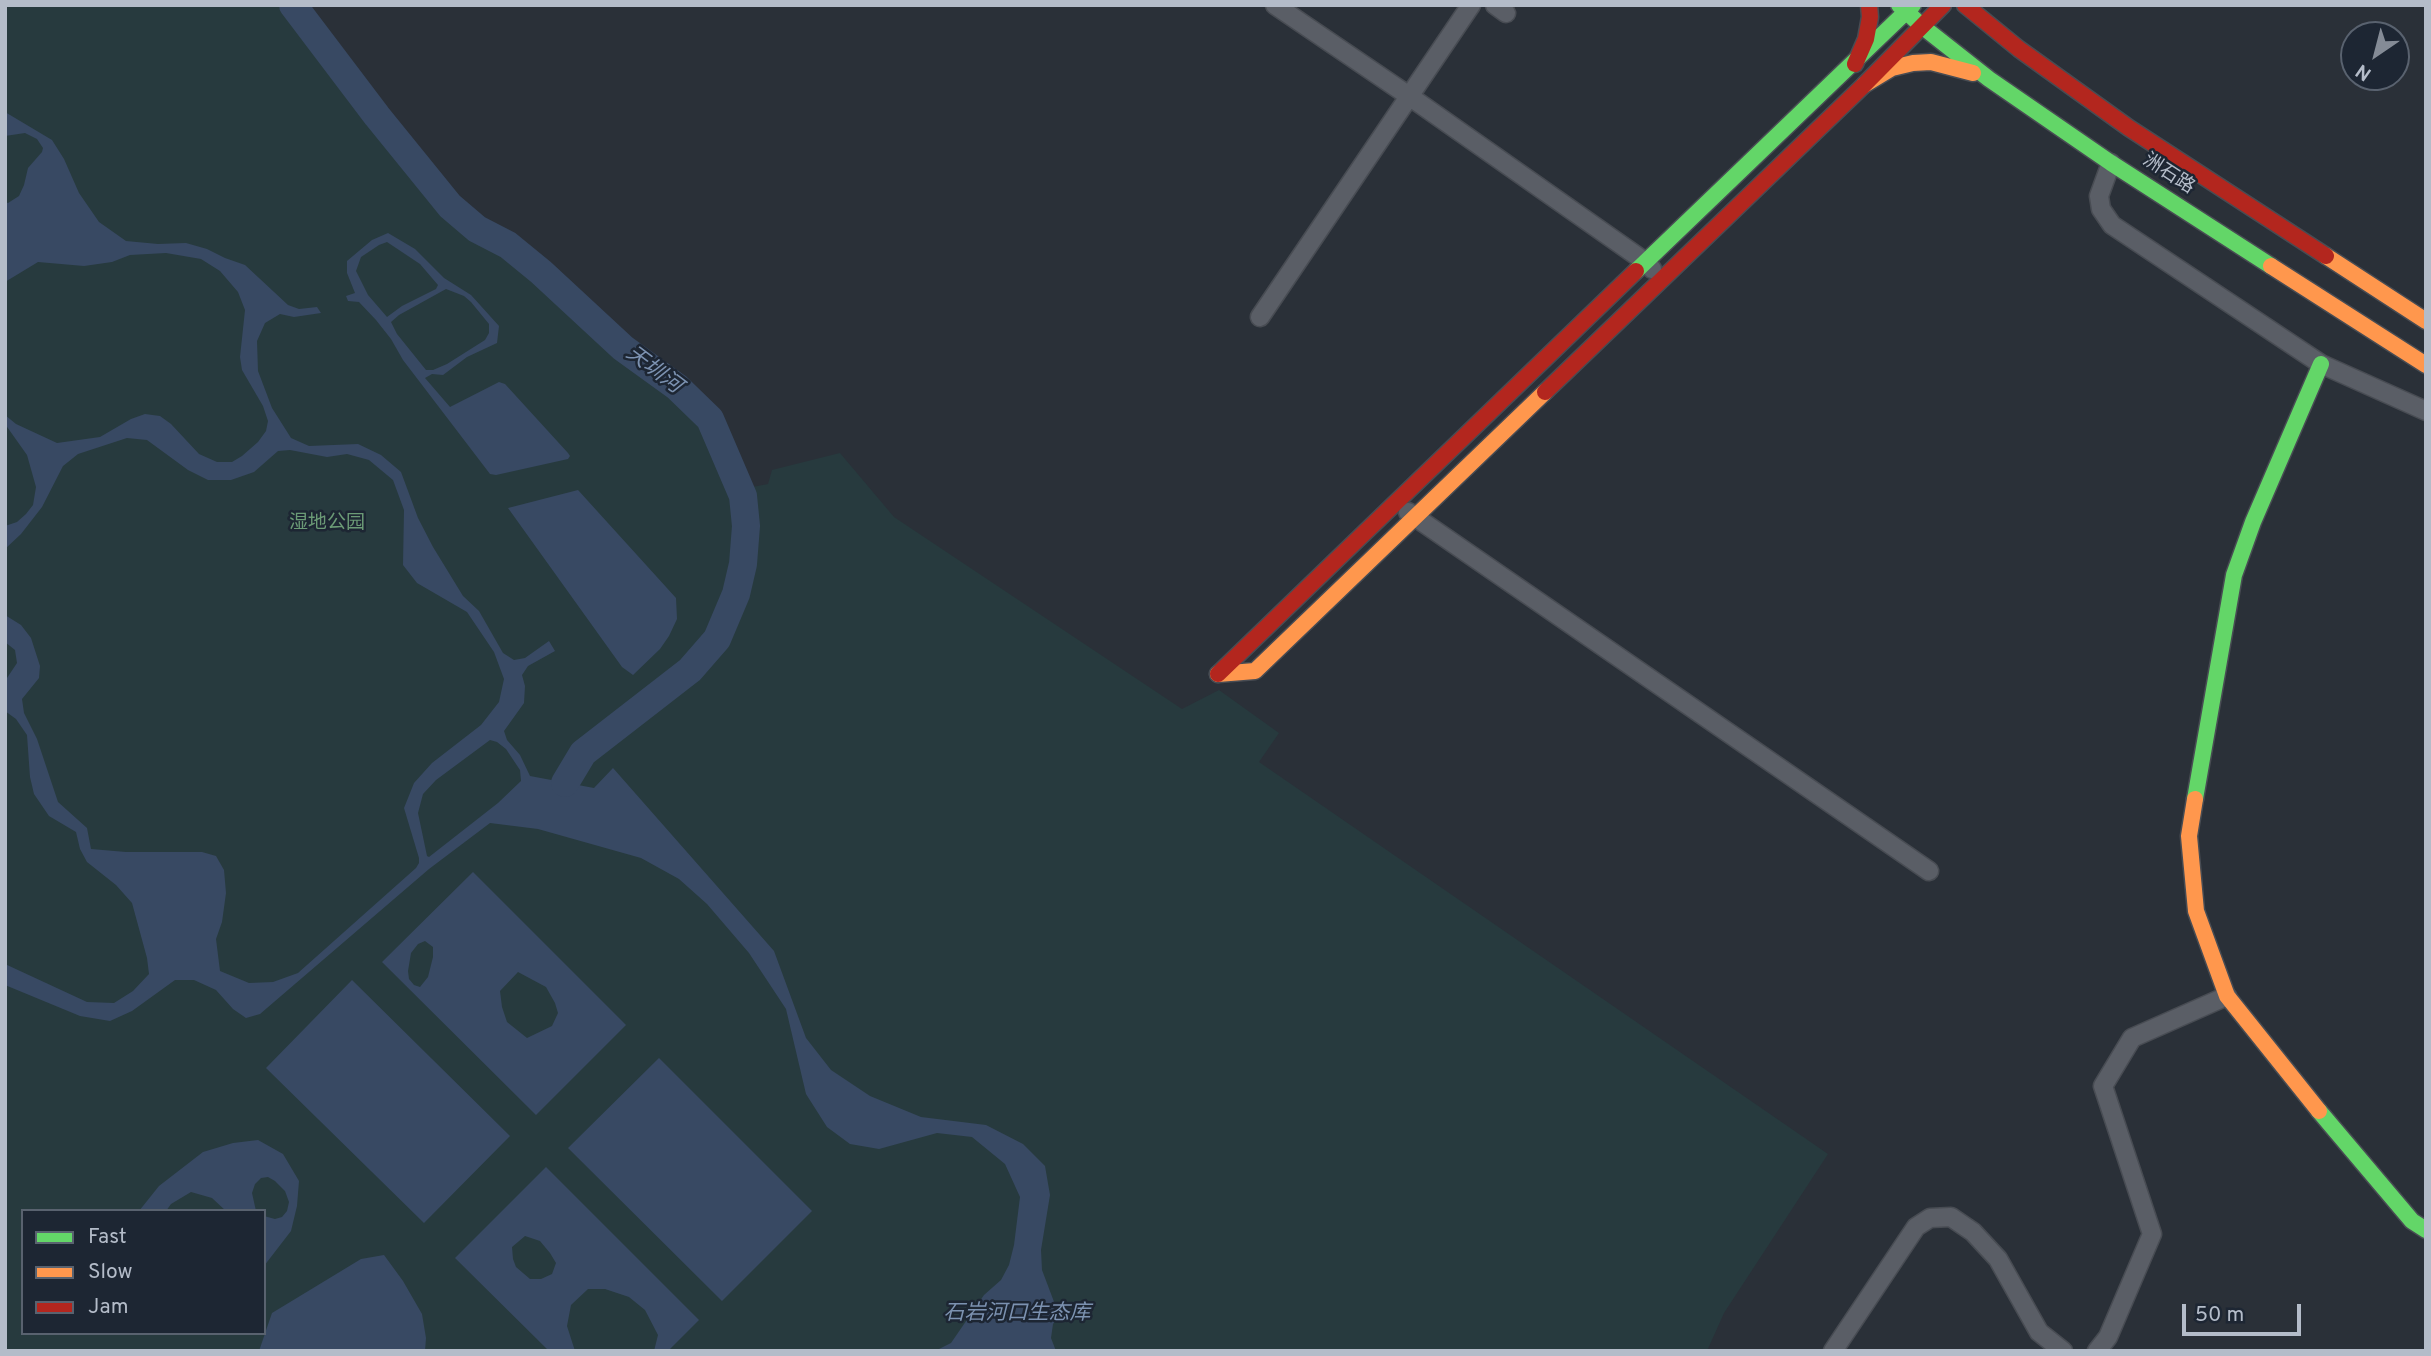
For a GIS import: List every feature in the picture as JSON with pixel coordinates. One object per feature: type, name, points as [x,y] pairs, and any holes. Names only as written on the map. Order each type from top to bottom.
[{"type":"street","points":[[1275,5],[1647,263],[1661,280]]},
{"type":"street","points":[[1260,317],[1471,5]]},
{"type":"street","points":[[1855,64],[1866,39],[1870,17],[1868,5]]},
{"type":"street","points":[[1906,8],[1855,64],[1218,674],[1255,671],[1944,5]]},
{"type":"street","name":"洲石路","points":[[1965,5],[2019,49],[2129,128],[2426,321]]},
{"type":"street","points":[[1995,5],[2019,49]]},
{"type":"street","name":"洲石路","points":[[1906,8],[1923,27],[1989,79],[2110,163],[2426,365]]},
{"type":"street","points":[[1864,85],[1892,68],[1922,62],[1958,67],[1989,79]]},
{"type":"street","points":[[2110,163],[2099,196],[2101,209],[2112,225],[2321,364],[2426,411]]},
{"type":"street","points":[[2321,364],[2253,522],[2234,575],[2189,836],[2196,911],[2227,996],[2336,1132],[2412,1221],[2426,1230]]},
{"type":"street","points":[[1396,504],[1929,872]]},
{"type":"street","points":[[2096,1351],[2108,1337],[2152,1234],[2104,1086],[2132,1038],[2227,996]]},
{"type":"street","points":[[1833,1351],[1916,1227],[1930,1218],[1951,1217],[1973,1232],[1998,1259],[2039,1332],[2063,1351]]},
{"type":"green space","name":"湿地公园","points":[[5,5],[287,5],[373,122],[453,218],[480,240],[510,253],[550,285],[622,354],[674,392],[705,423],[726,462],[736,490],[768,484],[772,470],[840,453],[894,517],[1182,709],[1219,690],[1279,733],[1259,762],[1828,1154],[1724,1313],[1707,1351],[5,1351]]},
{"type":"water","name":"石岩河口生态库","points":[[5,112],[52,140],[79,193],[99,222],[126,241],[186,243],[207,249],[245,265],[288,305],[299,309],[317,307],[321,313],[294,317],[280,314],[265,323],[257,341],[258,371],[272,408],[291,438],[309,446],[358,444],[381,455],[401,472],[418,518],[433,547],[463,596],[479,611],[503,653],[514,660],[525,658],[549,641],[555,651],[528,666],[522,675],[525,686],[524,703],[504,731],[530,776],[594,788],[613,768],[774,951],[806,1038],[831,1070],[870,1096],[921,1117],[986,1125],[1023,1144],[1045,1166],[1050,1195],[1041,1250],[1042,1270],[1059,1315],[1053,1324],[1051,1338],[1056,1351],[935,1351],[951,1343],[984,1295],[1001,1280],[1009,1265],[1020,1197],[1005,1164],[972,1137],[937,1133],[879,1149],[850,1144],[827,1127],[806,1094],[786,1009],[749,953],[707,904],[679,879],[641,858],[538,829],[490,823],[429,869],[260,1014],[246,1018],[233,1009],[216,990],[194,980],[175,980],[132,1011],[110,1021],[80,1016],[5,985],[5,964],[87,1002],[114,1003],[133,991],[149,974],[132,903],[116,885],[87,862],[76,832],[49,816],[34,794],[27,735],[16,719],[5,711],[5,681],[17,663],[15,650],[5,642],[5,615],[21,625],[31,638],[40,666],[39,678],[22,699],[24,713],[37,739],[58,802],[87,828],[91,849],[202,852],[216,856],[224,870],[226,893],[222,922],[216,939],[220,971],[249,983],[273,982],[298,973],[416,868],[419,858],[404,808],[414,783],[432,763],[481,725],[499,702],[504,679],[494,652],[467,612],[417,583],[403,565],[404,510],[393,480],[369,460],[347,454],[327,457],[290,450],[278,451],[254,472],[231,480],[208,480],[188,470],[147,440],[127,438],[78,454],[63,466],[42,507],[5,549],[5,526],[17,522],[26,514],[33,505],[36,487],[27,455],[5,424],[5,415],[16,424],[57,443],[100,437],[145,414],[160,416],[199,454],[217,462],[232,462],[242,456],[258,442],[266,431],[268,421],[263,406],[242,370],[240,357],[245,310],[238,292],[220,271],[201,259],[166,253],[130,255],[112,262],[84,266],[38,262],[5,282],[5,202],[8,203],[19,196],[28,168],[43,148],[37,139],[25,133],[5,136]],"holes":[[[490,740],[506,749],[520,770],[521,781],[498,803],[427,856],[418,813],[423,794],[436,780]]]},
{"type":"water","points":[[388,233],[415,249],[444,278],[471,295],[499,326],[497,343],[467,357],[443,375],[432,374],[425,378],[450,407],[499,382],[505,384],[568,453],[568,459],[496,475],[490,474],[376,320],[359,302],[348,301],[346,296],[355,293],[347,273],[347,261],[372,240]],"holes":[[[387,242],[420,264],[438,285],[436,289],[402,306],[387,317],[368,295],[356,271],[361,257]],[[446,289],[471,302],[489,324],[489,333],[485,340],[447,364],[426,370],[397,334],[391,322]]]},
{"type":"water","points":[[578,490],[676,598],[677,619],[669,636],[660,649],[633,675],[622,667],[508,508]]},
{"type":"water","points":[[473,872],[626,1025],[536,1115],[382,962]],"holes":[[[425,941],[433,947],[433,957],[428,977],[420,987],[409,979],[408,971],[411,953],[418,944]],[[518,972],[546,987],[558,1013],[552,1026],[527,1038],[507,1022],[502,1007],[500,991]]]},
{"type":"water","points":[[352,980],[510,1136],[424,1223],[266,1068]]},
{"type":"water","points":[[659,1058],[812,1211],[722,1301],[568,1148]]},
{"type":"water","points":[[258,1140],[283,1154],[299,1181],[291,1231],[266,1263],[266,1217],[275,1219],[282,1217],[289,1202],[285,1191],[268,1177],[261,1178],[255,1184],[252,1193],[256,1209],[224,1209],[212,1198],[191,1192],[167,1209],[141,1209],[159,1186],[203,1152],[233,1143]]},
{"type":"water","points":[[546,1167],[699,1320],[668,1351],[654,1351],[658,1335],[645,1310],[629,1297],[605,1289],[588,1289],[571,1305],[567,1326],[575,1351],[549,1351],[455,1258]],"holes":[[[525,1236],[540,1241],[556,1263],[552,1274],[541,1279],[530,1279],[516,1267],[512,1247]]]},
{"type":"water","points":[[384,1255],[403,1281],[422,1314],[425,1351],[259,1351],[272,1313],[361,1259]]},
{"type":"waterway","name":"天圳河","points":[[293,5],[377,116],[450,206],[477,229],[508,245],[541,272],[623,348],[677,387],[710,419],[743,496],[746,526],[743,564],[736,594],[717,639],[690,670],[583,753],[565,783]]},
{"type":"traffic: fast","points":[[1899,5],[1989,79],[2111,163],[2271,266]]},
{"type":"traffic: fast","points":[[1636,271],[1913,5]]},
{"type":"traffic: fast","points":[[2195,799],[2234,575],[2253,522],[2321,364]]},
{"type":"traffic: fast","points":[[2319,1111],[2412,1221],[2426,1230]]},
{"type":"traffic: slow","points":[[1864,85],[1892,68],[1913,63],[1931,62],[1973,73]]},
{"type":"traffic: slow","points":[[2326,256],[2426,321]]},
{"type":"traffic: slow","points":[[2271,266],[2426,365]]},
{"type":"traffic: slow","points":[[1218,674],[1255,671],[1545,392]]},
{"type":"traffic: slow","points":[[2195,799],[2189,836],[2196,911],[2227,996],[2319,1111]]},
{"type":"traffic: jam","points":[[1855,64],[1866,39],[1869,5]]},
{"type":"traffic: jam","points":[[1545,392],[1864,85],[1943,5]]},
{"type":"traffic: jam","points":[[1965,5],[2019,49],[2129,128],[2326,256]]},
{"type":"traffic: jam","points":[[1218,674],[1636,271]]}]
